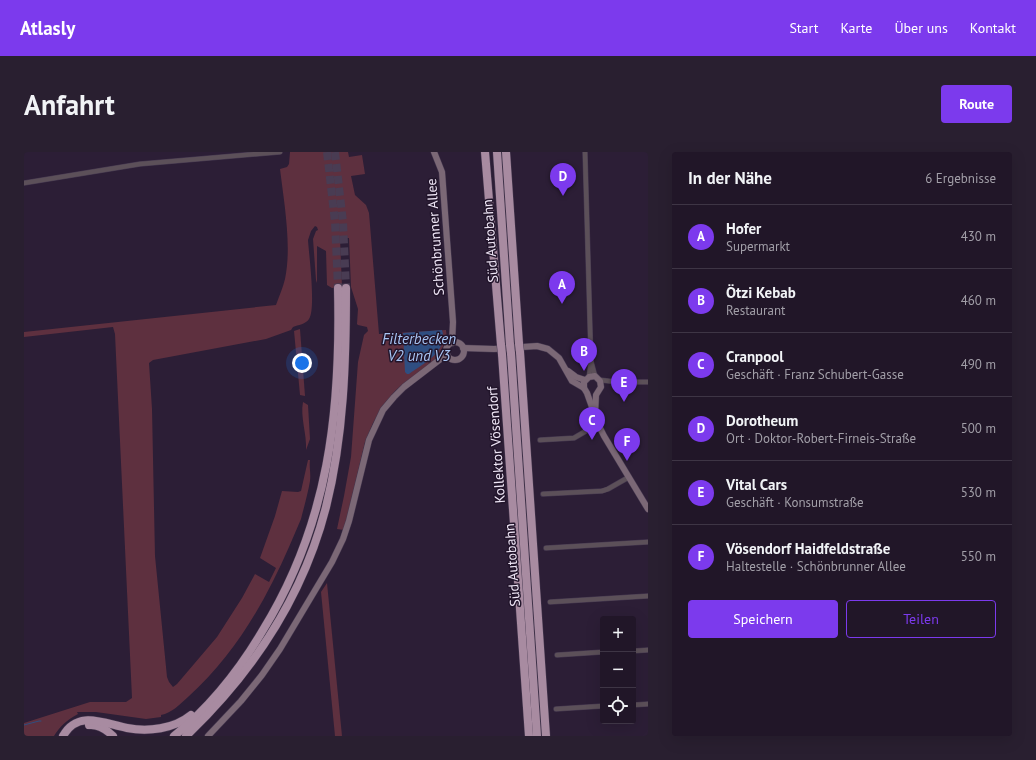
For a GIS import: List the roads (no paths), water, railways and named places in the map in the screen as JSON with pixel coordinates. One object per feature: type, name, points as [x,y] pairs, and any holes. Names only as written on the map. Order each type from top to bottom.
[{"type":"highway","name":"Kollektor Vösendorf","points":[[485,152],[529,736]]},
{"type":"highway","name":"Süd Autobahn","points":[[497,152],[537,736]]},
{"type":"highway","name":"Süd Autobahn","points":[[506,152],[546,736]]},
{"type":"highway","points":[[174,736],[196,716],[234,674],[251,651],[277,609],[290,583],[311,530],[321,494],[331,434],[342,288],[344,369],[337,451],[326,507],[310,557],[285,610],[249,667],[221,701],[186,736]]},
{"type":"highway","points":[[63,736],[73,725],[82,721],[92,720],[126,728],[148,730],[173,725],[184,720],[212,698]]},
{"type":"highway","points":[[69,736],[83,726],[91,725],[99,726],[107,730],[113,736]]},
{"type":"main road","name":"Schönbrunner Allee","points":[[434,152],[442,172],[454,343]]},
{"type":"main road","points":[[454,343],[461,345],[463,351],[462,357],[457,360],[452,360],[448,356],[447,348],[454,343]]},
{"type":"main road","points":[[463,351],[537,346],[542,347],[554,353],[572,381],[593,394],[599,390]]},
{"type":"main road","points":[[208,736],[262,675],[280,649],[332,562],[345,533],[356,498],[369,440],[383,410],[394,397],[420,375],[448,356]]},
{"type":"main road","points":[[565,368],[576,377],[592,378]]},
{"type":"main road","points":[[592,378],[599,390],[595,415]]},
{"type":"main road","points":[[585,390],[592,378]]},
{"type":"main road","points":[[585,390],[598,424],[648,509]]},
{"type":"street","points":[[24,183],[140,164],[280,152]]},
{"type":"street","points":[[585,152],[592,378],[617,382],[648,382]]},
{"type":"street","points":[[599,390],[617,382]]},
{"type":"street","points":[[540,440],[574,438],[598,424]]},
{"type":"street","points":[[543,494],[608,490],[629,477]]},
{"type":"street","points":[[546,548],[648,542]]},
{"type":"street","points":[[550,602],[648,596]]},
{"type":"street","points":[[636,651],[648,650]]},
{"type":"street","points":[[557,655],[600,652]]},
{"type":"street","points":[[636,705],[648,704]]},
{"type":"street","points":[[556,709],[600,706]]},
{"type":"water","name":"Filterbecken V2 und V3","points":[[442,330],[442,344],[438,351],[427,361],[407,374],[405,372],[403,333]]},
{"type":"waterway","points":[[24,725],[41,721]]},
{"type":"tunnel","points":[[327,152],[335,222],[338,288]]},
{"type":"tunnel","points":[[335,152],[343,222],[346,288]]},
{"type":"place","name":"Dorotheum","points":[[563,196]]},
{"type":"place","name":"Hofer","points":[[562,304]]},
{"type":"place","name":"Ötzi Kebab","points":[[584,371]]},
{"type":"place","name":"Vital Cars","points":[[624,402]]},
{"type":"place","name":"Cranpool","points":[[592,440]]},
{"type":"place","name":"Vösendorf Haidfeldstraße","points":[[627,461]]}]
